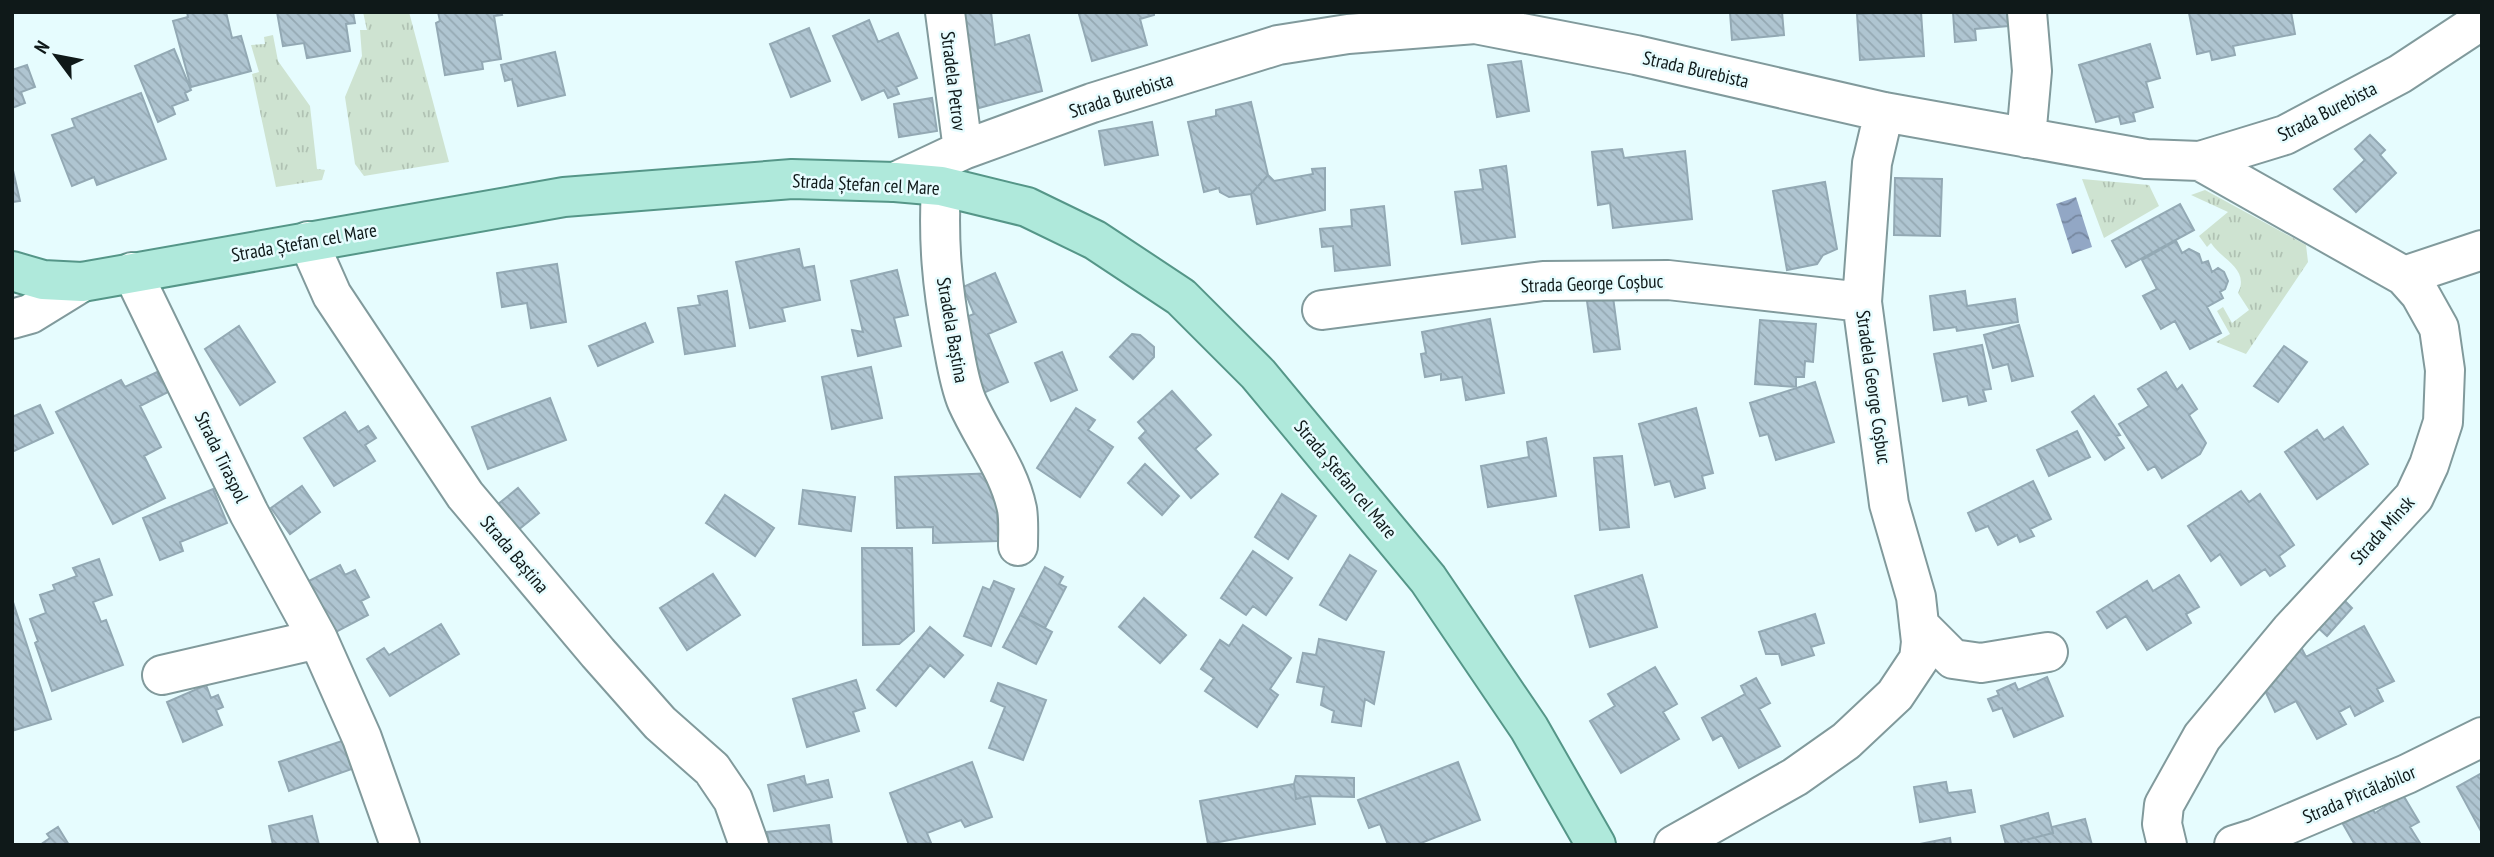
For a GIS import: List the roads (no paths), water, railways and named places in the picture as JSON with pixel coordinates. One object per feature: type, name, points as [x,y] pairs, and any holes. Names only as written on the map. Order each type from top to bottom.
[{"type":"main road","name":"Strada Ștefan cel Mare","points":[[27,275],[82,282],[564,197],[792,179],[941,186],[1027,207],[1095,240],[1181,297],[1258,374],[1428,579],[1529,728],[1596,845]]},
{"type":"street","name":"Stradela Petrov","points":[[945,12],[962,150]]},
{"type":"street","points":[[2026,138],[2032,71],[2027,12]]},
{"type":"street","name":"Strada Burebista","points":[[895,182],[962,150],[1092,103],[1278,45],[1349,34],[1475,24],[1636,55],[1884,112],[2146,159],[2200,161],[2285,135],[2400,74],[2482,20]]},
{"type":"street","name":"Stradela George Coșbuc","points":[[1884,112],[1872,163],[1862,302],[1889,504],[1916,597],[1919,642]]},
{"type":"street","name":"Strada Minsk","points":[[2167,845],[2162,824],[2164,805],[2202,737],[2291,629],[2414,497],[2429,465],[2443,422],[2445,370],[2439,328],[2420,294],[2404,276],[2200,161]]},
{"type":"street","name":"Stradela Baștina","points":[[941,186],[939,233],[944,293],[957,365],[967,401],[1012,492],[1018,512],[1018,546]]},
{"type":"street","name":"Strada Baștina","points":[[308,241],[332,295],[465,495],[660,723],[712,769],[733,800],[749,845]]},
{"type":"street","points":[[2404,276],[2482,250]]},
{"type":"street","name":"Strada Tiraspol","points":[[132,272],[249,513],[318,639],[362,738],[400,845]]},
{"type":"street","name":"Strada George Coșbuc","points":[[1322,310],[1543,281],[1668,280],[1862,302]]},
{"type":"street","points":[[12,319],[30,314],[82,282]]},
{"type":"street","points":[[162,675],[318,639]]},
{"type":"street","points":[[1674,845],[1795,777],[1846,741],[1895,695],[1919,642],[1953,659],[1981,663],[2048,652]]},
{"type":"street","name":"Strada Pîrcălabilor","points":[[2234,845],[2407,774],[2482,737]]},
{"type":"water","points":[[2076,197],[2092,247],[2072,254],[2056,204]]}]
